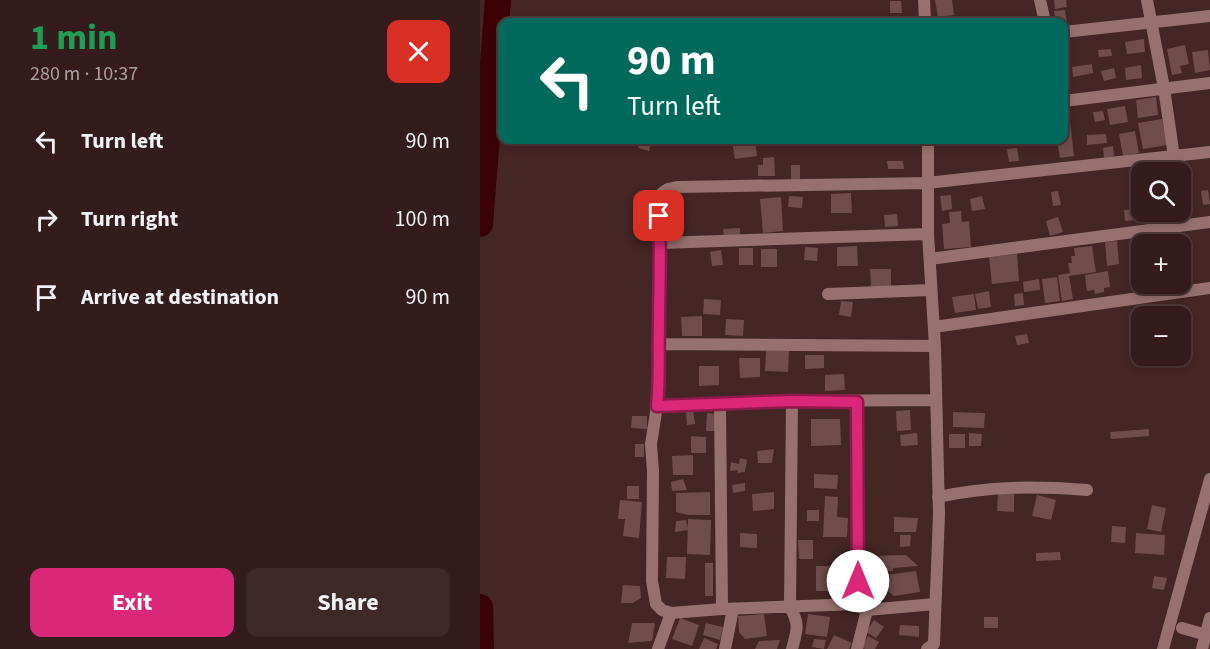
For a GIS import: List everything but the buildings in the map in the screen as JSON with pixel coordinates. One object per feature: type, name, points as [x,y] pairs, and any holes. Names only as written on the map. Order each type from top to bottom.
[{"type":"street","points":[[924,0],[925,18]]},
{"type":"street","points":[[1040,0],[1044,18]]},
{"type":"street","points":[[1147,0],[1164,88],[1174,157]]},
{"type":"street","points":[[1068,32],[1210,16]]},
{"type":"street","points":[[1068,100],[1210,83]]},
{"type":"street","points":[[928,144],[928,234],[935,346],[939,545],[932,647]]},
{"type":"street","points":[[935,603],[863,607],[727,609],[671,613],[662,610],[656,604],[652,581],[651,444],[660,382],[659,201],[662,194],[668,189],[689,186],[927,183],[1210,152]]},
{"type":"street","points":[[930,259],[1210,222]]},
{"type":"street","points":[[661,243],[928,234]]},
{"type":"street","points":[[934,327],[1210,288]]},
{"type":"street","points":[[828,294],[931,290]]},
{"type":"street","points":[[658,344],[935,346]]},
{"type":"street","points":[[657,406],[792,401],[936,400]]},
{"type":"street","points":[[792,401],[790,607],[798,629],[792,649]]},
{"type":"street","points":[[856,649],[863,607],[857,402]]},
{"type":"street","points":[[720,404],[727,609],[725,649]]},
{"type":"street","points":[[1163,649],[1210,478]]},
{"type":"street","points":[[938,497],[974,489],[1040,486],[1087,490]]},
{"type":"street","points":[[658,649],[671,613]]},
{"type":"street","points":[[1202,649],[1208,635],[1210,618]]},
{"type":"street","points":[[1182,628],[1208,635]]},
{"type":"waterway","points":[[480,224],[498,0]]},
{"type":"waterway","points":[[480,607],[481,649]]},
{"type":"route","points":[[659,216],[661,243],[658,344],[660,382],[657,406],[792,401],[857,402],[858,581]]}]
